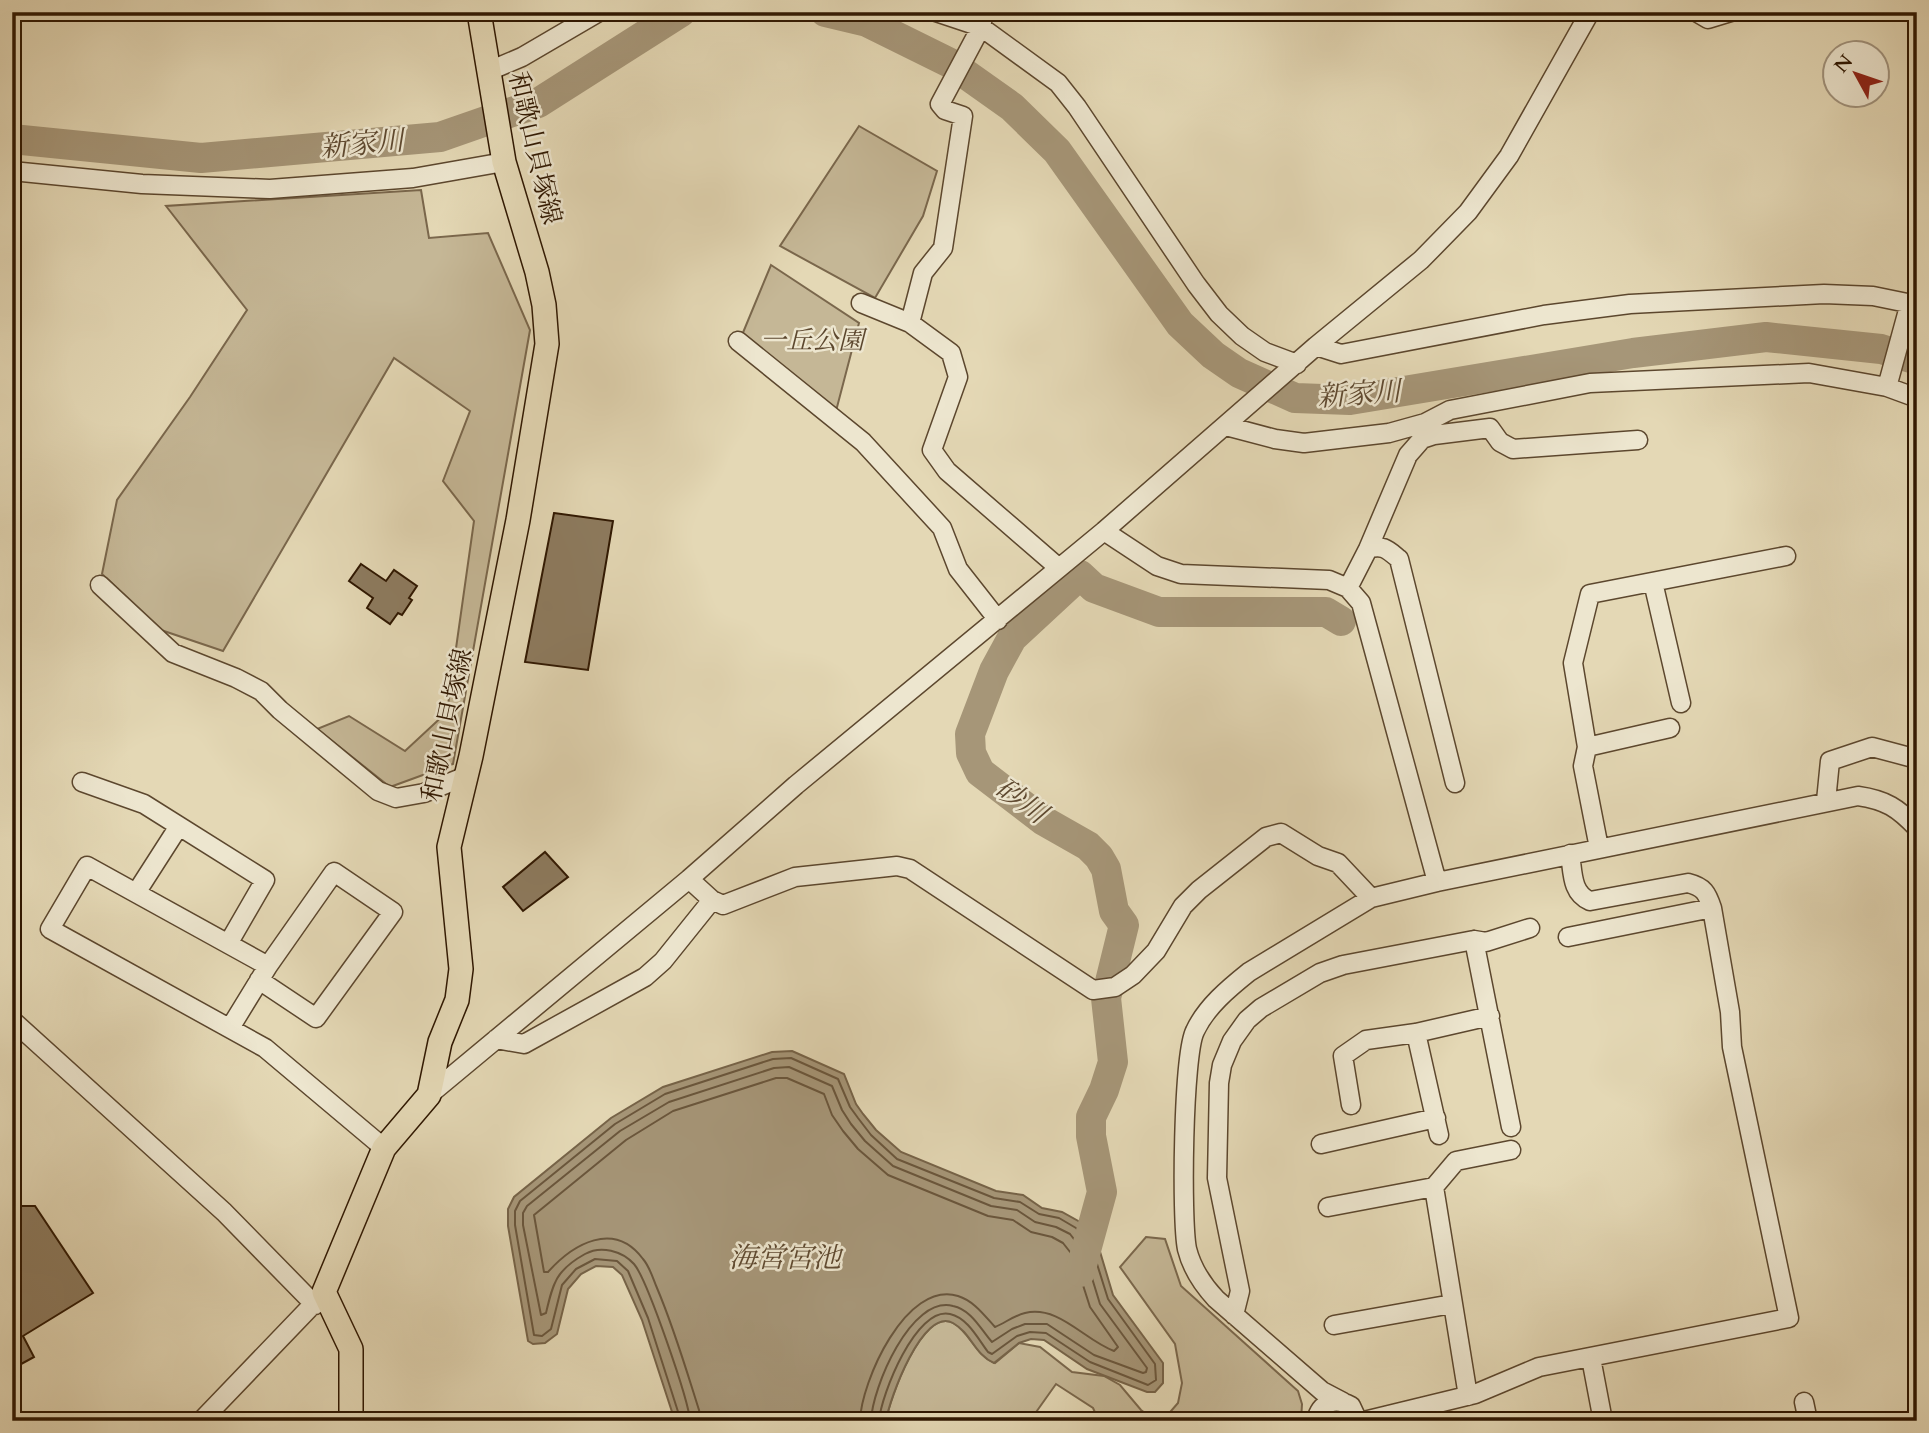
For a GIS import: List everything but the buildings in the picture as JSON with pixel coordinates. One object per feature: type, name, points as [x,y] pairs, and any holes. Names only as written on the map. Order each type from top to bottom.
[{"type":"main road","name":"和歌山貝塚線","points":[[319,1299],[384,1148],[429,1095],[440,1042],[457,1000],[461,969],[449,847],[518,520],[547,344],[539,283],[503,154],[480,12]]},
{"type":"main road","points":[[319,1299],[351,1349],[351,1421]]},
{"type":"street","points":[[489,75],[599,12]]},
{"type":"street","points":[[936,12],[982,20],[1058,83],[1219,314],[1242,336],[1265,352],[1297,364]]},
{"type":"street","points":[[429,1095],[689,879],[796,785],[1104,531],[1316,346],[1421,260],[1468,212],[1509,156],[1590,12]]},
{"type":"street","points":[[1696,12],[1708,19],[1731,12]]},
{"type":"street","points":[[910,323],[923,273],[943,248],[962,116],[945,110],[940,104],[982,20]]},
{"type":"street","points":[[12,171],[142,184],[270,189],[413,178],[503,154]]},
{"type":"street","points":[[1316,346],[1341,354],[1544,315],[1630,304],[1824,294],[1873,296],[1914,304],[1886,387]]},
{"type":"street","points":[[861,303],[910,323],[951,353],[958,376],[932,450],[947,471],[1059,568]]},
{"type":"street","points":[[738,341],[863,442],[942,528],[958,569],[998,620]]},
{"type":"street","points":[[1226,426],[1275,439],[1304,443],[1389,433],[1425,423],[1450,410],[1590,383],[1809,373],[1886,387],[1917,398]]},
{"type":"street","points":[[1348,588],[1368,549],[1408,454],[1422,439],[1490,428],[1500,442],[1513,449],[1639,440]]},
{"type":"street","points":[[1104,531],[1157,566],[1181,574],[1329,580],[1348,588],[1361,603],[1437,882]]},
{"type":"street","points":[[1368,549],[1378,546],[1385,548],[1399,559],[1455,783]]},
{"type":"street","points":[[1599,848],[1583,766],[1587,747],[1573,663],[1590,594],[1786,556]]},
{"type":"street","points":[[1653,582],[1681,703]]},
{"type":"street","points":[[100,585],[173,653],[261,691],[378,791],[396,798],[424,793],[466,776]]},
{"type":"street","points":[[1587,747],[1670,728]]},
{"type":"street","points":[[1826,801],[1830,761],[1872,747],[1917,759]]},
{"type":"street","points":[[82,782],[144,804],[265,880],[228,944]]},
{"type":"street","points":[[1358,1421],[1351,1406],[1322,1391],[1234,1315],[1202,1284],[1193,1267],[1187,1247],[1185,1177],[1188,1058],[1194,1032],[1209,1009],[1249,972],[1371,898],[1570,854],[1858,796],[1879,799],[1901,812],[1917,828]]},
{"type":"street","points":[[136,893],[179,826]]},
{"type":"street","points":[[689,879],[712,900],[723,905],[794,877],[897,866],[910,869],[1093,990],[1107,988],[1133,975],[1156,951],[1183,906],[1266,837],[1281,833],[1318,856],[1338,863],[1371,898]]},
{"type":"street","points":[[1364,1421],[1468,1396],[1539,1367],[1789,1318],[1732,1047],[1730,1012],[1708,893],[1700,886],[1688,883],[1590,901],[1582,897],[1575,888],[1570,854]]},
{"type":"street","points":[[230,1028],[264,973],[334,872],[393,912],[316,1018],[264,973],[228,944],[87,866],[50,929],[265,1048],[384,1148]]},
{"type":"street","points":[[496,1039],[524,1044],[645,977],[663,961],[712,900]]},
{"type":"street","points":[[1568,937],[1712,908]]},
{"type":"street","points":[[1234,1315],[1240,1291],[1217,1178],[1219,1083],[1222,1065],[1232,1041],[1247,1020],[1287,991],[1320,973],[1343,965],[1474,940],[1486,942],[1530,928]]},
{"type":"street","points":[[1474,940],[1511,1127]]},
{"type":"street","points":[[1351,1105],[1343,1056],[1366,1040],[1416,1033],[1490,1016]]},
{"type":"street","points":[[12,1020],[319,1299],[201,1421]]},
{"type":"street","points":[[1321,1144],[1438,1126],[1416,1033]]},
{"type":"street","points":[[1328,1207],[1434,1187],[1456,1161],[1511,1150]]},
{"type":"street","points":[[1185,1177],[1217,1178]]},
{"type":"street","points":[[1434,1187],[1468,1396]]},
{"type":"street","points":[[1334,1325],[1452,1304]]},
{"type":"street","points":[[1591,1358],[1603,1421]]},
{"type":"street","points":[[1318,1415],[1322,1391]]},
{"type":"street","points":[[1318,1415],[1326,1404],[1343,1402]]},
{"type":"street","points":[[1804,1402],[1808,1421]]},
{"type":"green space","points":[[859,126],[937,171],[923,216],[875,298],[780,246]]},
{"type":"green space","points":[[421,190],[429,238],[488,233],[530,330],[453,764],[390,787],[317,729],[349,716],[405,751],[447,712],[474,521],[443,481],[470,411],[394,358],[223,651],[161,630],[102,574],[117,500],[247,310],[166,206]]},
{"type":"green space","name":"一丘公園","points":[[771,265],[859,323],[836,411],[742,335]]},
{"type":"green space","points":[[1146,1237],[1165,1239],[1181,1286],[1298,1391],[1302,1404],[1301,1421],[1099,1421],[1093,1408],[1056,1384],[1034,1415],[991,1413],[986,1421],[886,1421],[909,1358],[930,1328],[942,1321],[959,1327],[983,1355],[995,1363],[1019,1343],[1040,1347],[1072,1372],[1104,1376],[1120,1385],[1141,1410],[1152,1418],[1165,1418],[1178,1403],[1182,1383],[1175,1344],[1120,1267]]},
{"type":"water","name":"海営宮池","points":[[792,1051],[844,1074],[863,1114],[876,1130],[901,1152],[996,1191],[1023,1195],[1042,1208],[1062,1212],[1080,1222],[1098,1245],[1113,1295],[1163,1363],[1163,1383],[1155,1392],[1147,1392],[1087,1369],[1044,1340],[1031,1339],[1019,1343],[994,1363],[982,1355],[959,1327],[942,1321],[930,1328],[909,1358],[886,1421],[675,1421],[642,1320],[622,1275],[613,1267],[596,1266],[581,1274],[568,1289],[557,1334],[545,1343],[533,1344],[528,1341],[508,1226],[508,1209],[514,1197],[611,1118],[663,1087],[772,1052]]},
{"type":"waterway","name":"新家川","points":[[12,139],[201,158],[440,137],[538,103],[681,12]]},
{"type":"waterway","name":"新家川","points":[[825,12],[867,22],[950,63],[1012,107],[1057,151],[1180,324],[1213,355],[1239,373],[1295,398],[1350,400],[1633,353],[1766,337],[1881,349],[1917,360]]},
{"type":"waterway","name":"砂川","points":[[1080,1272],[1102,1192],[1091,1136],[1091,1117],[1113,1062],[1106,998],[1124,925],[1114,911],[1106,869],[1099,857],[1088,846],[1044,821],[980,772],[971,753],[970,734],[994,671],[1012,638],[1080,575],[1094,588],[1159,612],[1326,612],[1341,621]]}]
